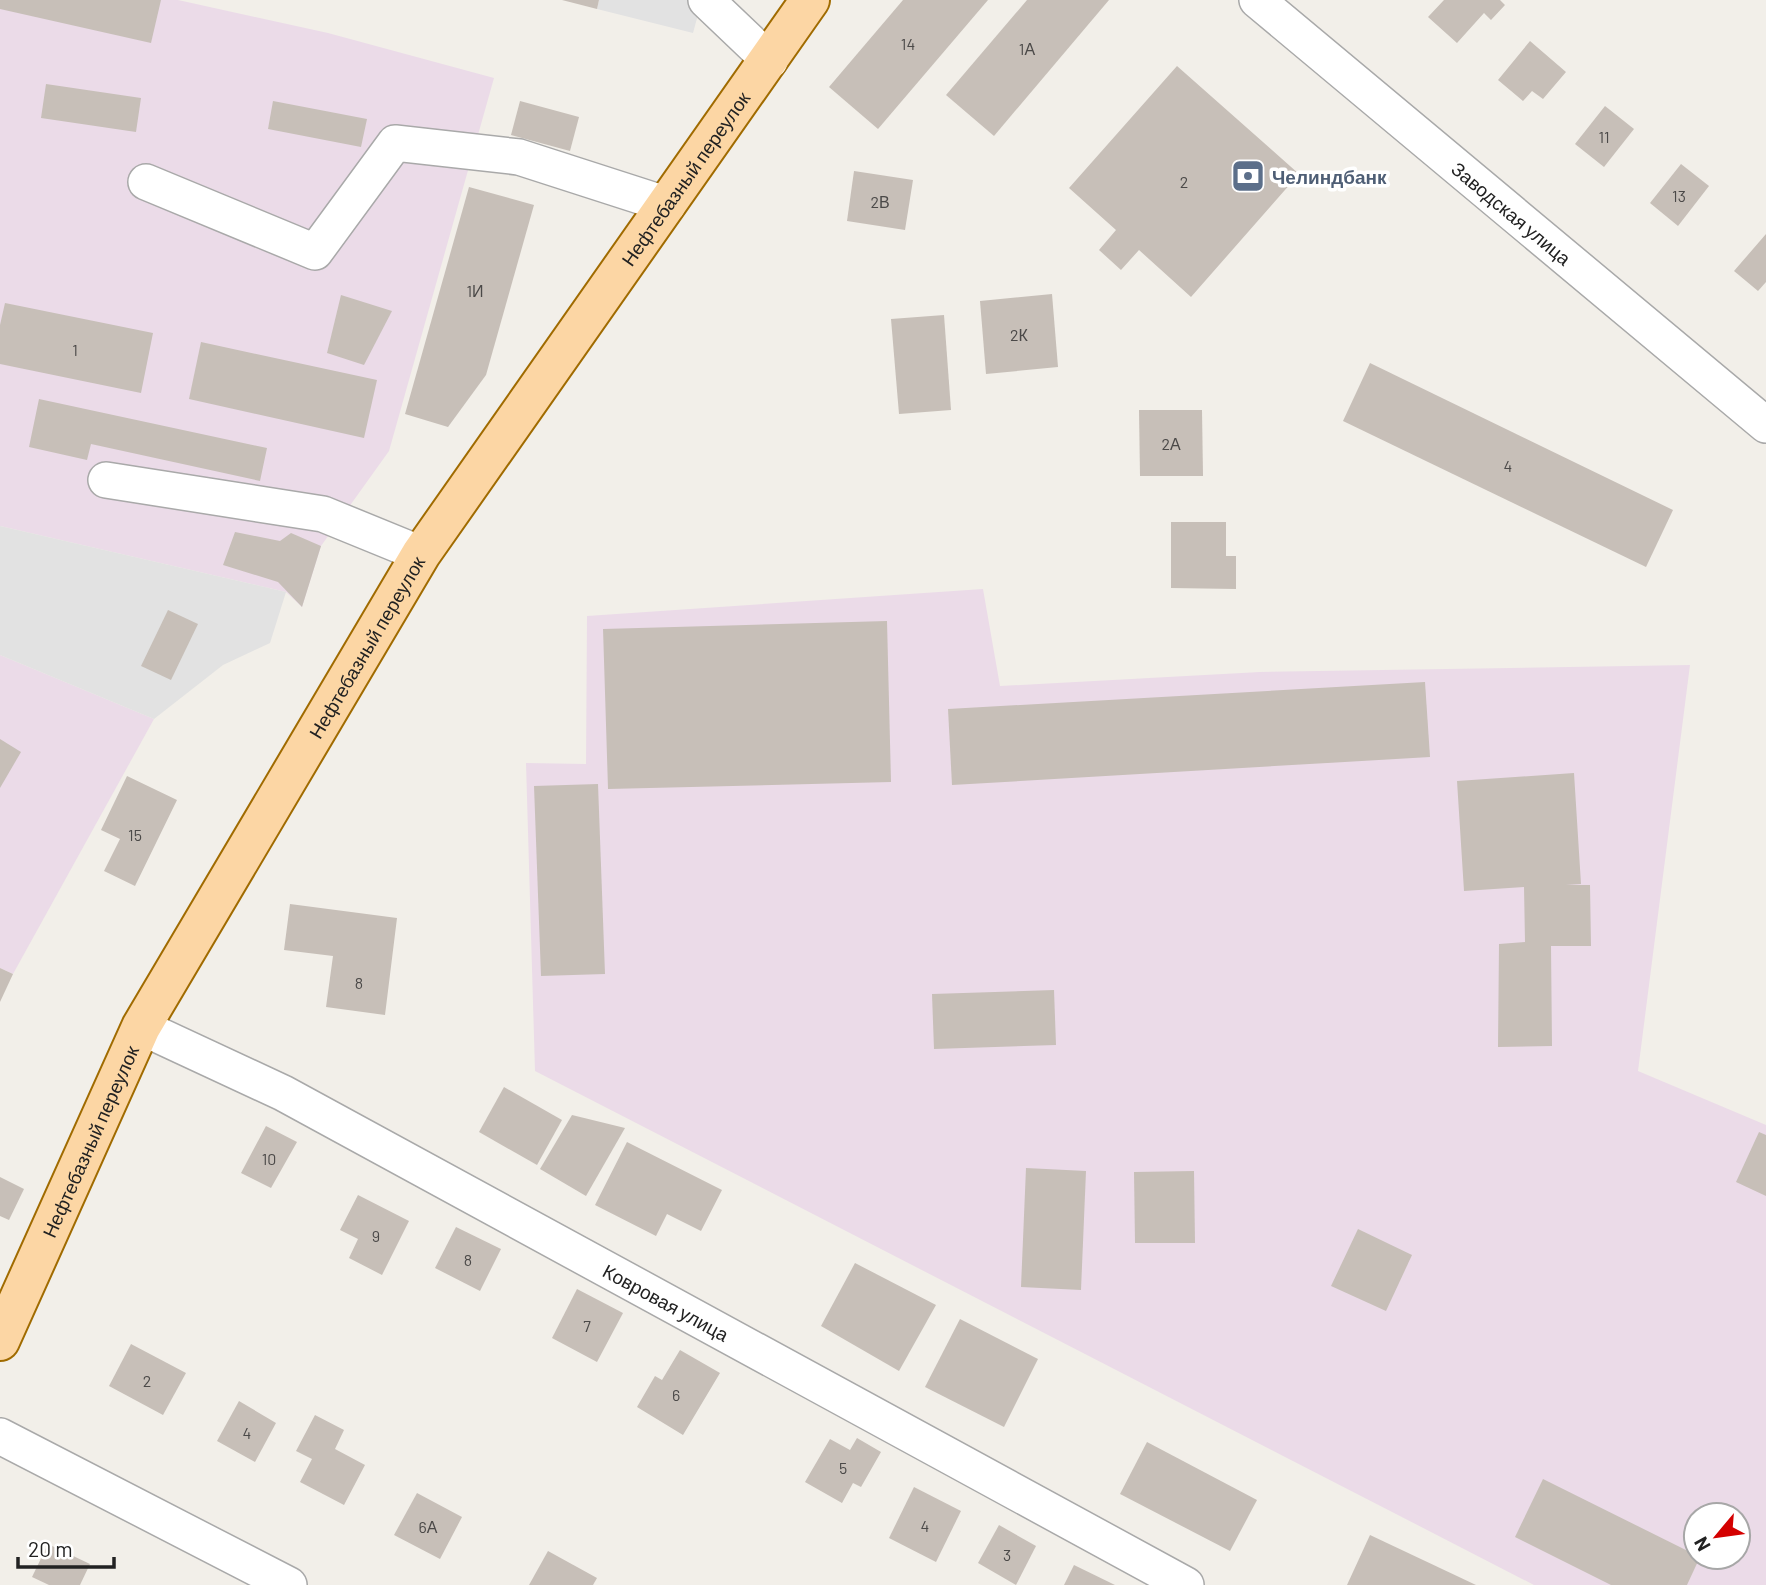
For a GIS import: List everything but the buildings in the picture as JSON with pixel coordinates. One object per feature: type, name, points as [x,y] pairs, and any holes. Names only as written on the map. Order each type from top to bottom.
[{"type":"main road","name":"Нефтебазный переулок","points":[[0,1341],[141,1027],[421,554],[810,0]]},
{"type":"street","points":[[706,0],[769,61]]},
{"type":"street","name":"Заводская улица","points":[[1257,0],[1766,425]]},
{"type":"street","points":[[146,182],[315,253],[395,143],[519,158],[668,205]]},
{"type":"street","points":[[106,480],[323,514],[421,554]]},
{"type":"street","name":"Ковровая улица","points":[[141,1027],[283,1093],[1186,1585]]},
{"type":"street","points":[[0,1436],[289,1585]]},
{"type":"shaded area","points":[[0,0],[178,0],[328,33],[494,78],[389,451],[321,546],[302,607],[286,592],[0,526]]},
{"type":"shaded area","points":[[599,0],[702,0],[693,33],[597,9]]},
{"type":"shaded area","points":[[0,526],[286,592],[270,643],[223,665],[154,719],[0,655]]},
{"type":"shaded area","points":[[983,589],[1000,686],[1260,672],[1690,665],[1638,1071],[1766,1125],[1766,1585],[1534,1585],[535,1071],[526,763],[586,764],[587,616]]},
{"type":"shaded area","points":[[0,655],[154,719],[13,974],[0,968]]},
{"type":"place","name":"Челиндбанк","points":[[1248,176]]}]
